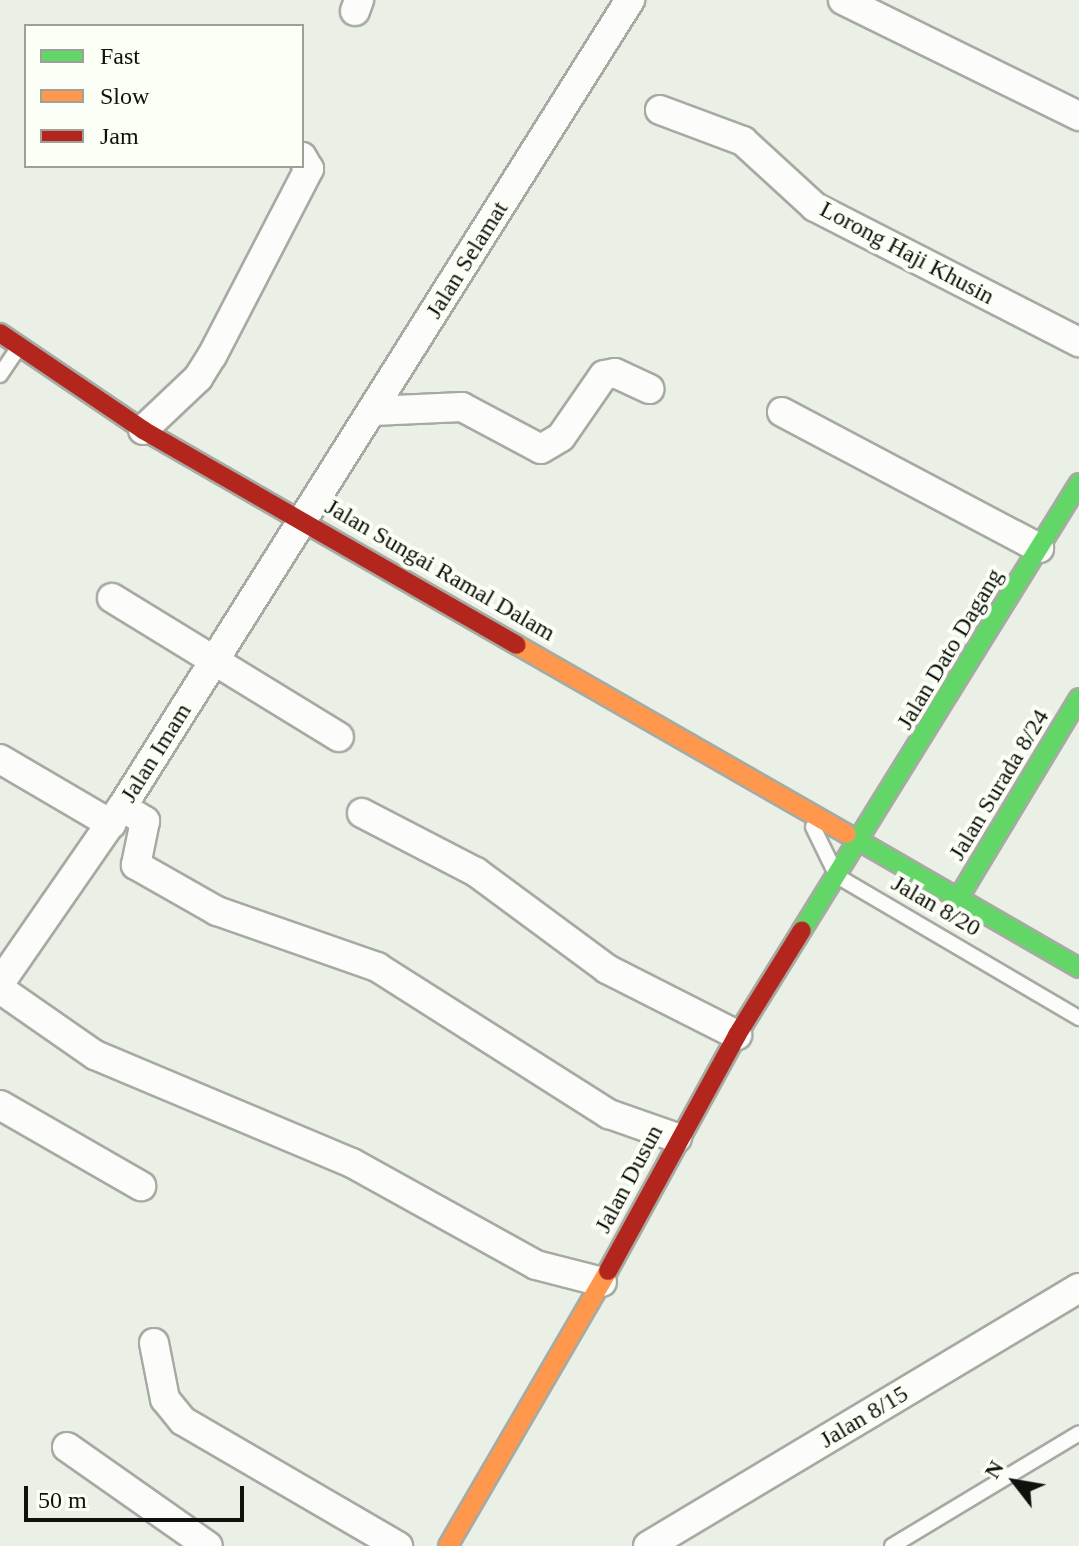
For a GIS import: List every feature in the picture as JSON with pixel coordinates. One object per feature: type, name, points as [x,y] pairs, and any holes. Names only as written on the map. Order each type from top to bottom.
[{"type":"street","name":"Jalan Selamat","points":[[305,520],[630,0]]},
{"type":"street","points":[[843,0],[1079,116]]},
{"type":"street","name":"Lorong Haji Khusin","points":[[660,110],[743,141],[815,207],[1079,342]]},
{"type":"street","points":[[143,430],[198,378],[212,356],[309,169],[304,160]]},
{"type":"street","name":"Jalan Sungai Ramal Dalam","points":[[0,333],[143,430],[861,839]]},
{"type":"street","points":[[373,411],[462,407],[541,449],[561,437],[604,375],[615,373],[649,389]]},
{"type":"street","points":[[782,412],[1039,548]]},
{"type":"street","name":"Jalan Dato Dagang","points":[[861,839],[1079,483]]},
{"type":"street","name":"Jalan Imam","points":[[0,983],[116,816],[305,520]]},
{"type":"street","points":[[112,598],[339,737]]},
{"type":"street","name":"Jalan Surada 8/24","points":[[959,897],[1079,698]]},
{"type":"street","points":[[0,759],[116,816],[145,821],[136,865],[217,911],[377,967],[609,1114],[677,1138]]},
{"type":"street","points":[[362,813],[476,872],[607,969],[737,1035]]},
{"type":"street","name":"Jalan Dusun","points":[[448,1546],[602,1282],[677,1138],[737,1035],[861,839]]},
{"type":"street","name":"Jalan 8/20","points":[[861,839],[1079,968]]},
{"type":"street","points":[[0,989],[95,1055],[352,1163],[536,1265],[602,1282]]},
{"type":"street","points":[[0,1105],[141,1186]]},
{"type":"street","name":"Jalan 8/15","points":[[648,1546],[1079,1288]]},
{"type":"street","points":[[154,1343],[165,1399],[183,1421],[398,1546]]},
{"type":"street","points":[[67,1447],[208,1546]]},
{"type":"lane","points":[[0,375],[20,347]]},
{"type":"lane","points":[[802,805],[837,876]]},
{"type":"lane","name":"Jalan 8/20","points":[[837,876],[1079,1018]]},
{"type":"lane","points":[[892,1546],[1079,1433]]},
{"type":"traffic: fast","points":[[802,930],[1079,483]]},
{"type":"traffic: fast","points":[[959,897],[1079,698]]},
{"type":"traffic: fast","points":[[847,834],[1079,968]]},
{"type":"traffic: slow","points":[[517,645],[847,834]]},
{"type":"traffic: slow","points":[[448,1546],[608,1271]]},
{"type":"traffic: jam","points":[[0,333],[143,430],[517,645]]},
{"type":"traffic: jam","points":[[608,1271],[737,1035],[802,930]]}]
